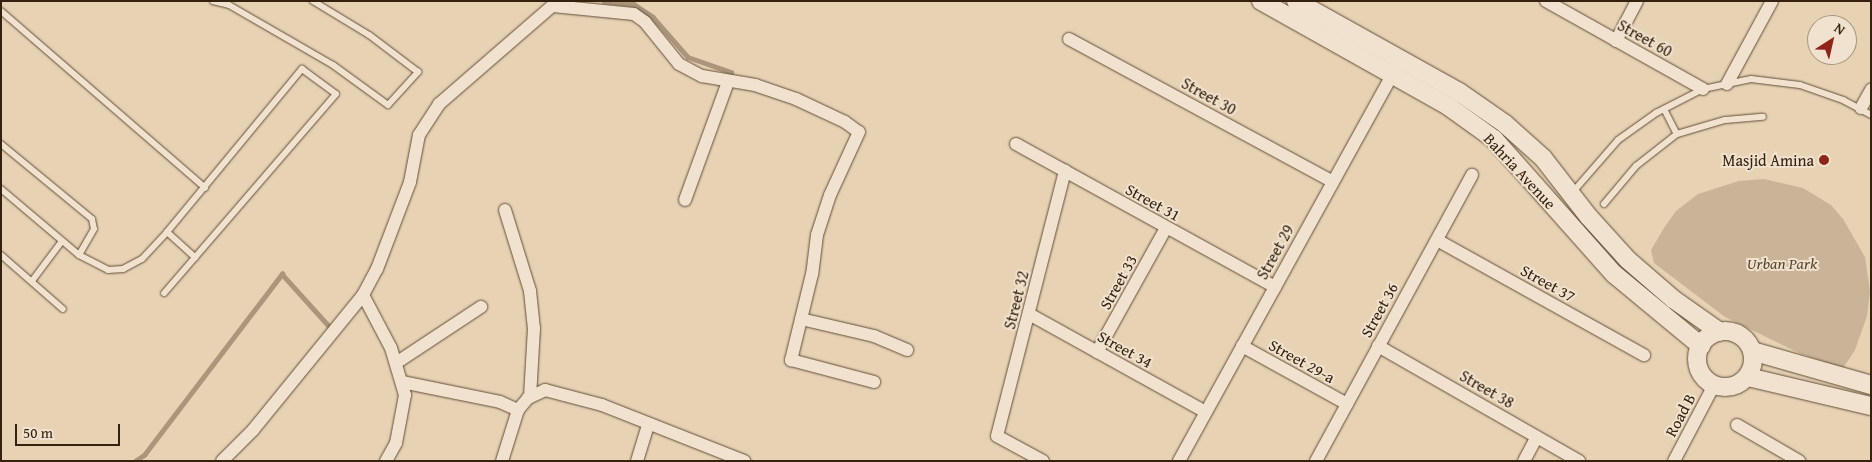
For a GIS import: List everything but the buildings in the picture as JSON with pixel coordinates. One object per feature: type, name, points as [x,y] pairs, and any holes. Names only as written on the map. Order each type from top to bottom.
[{"type":"street","name":"Bahria Avenue","points":[[1260,1],[1448,106],[1494,139],[1614,274],[1701,346]]},
{"type":"street","name":"Street 60","points":[[1546,1],[1703,89]]},
{"type":"street","points":[[1616,40],[1637,1]]},
{"type":"street","points":[[1727,84],[1772,1]]},
{"type":"street","name":"Bahria Avenue","points":[[1304,3],[1400,60],[1459,92],[1505,124],[1543,158],[1628,260],[1673,299],[1720,332]]},
{"type":"street","points":[[222,461],[253,430],[363,295],[377,269],[410,182],[419,135],[439,104],[555,4],[634,14],[645,22],[679,64],[702,76],[728,82],[755,85],[796,98],[845,122],[860,136],[830,195],[817,235],[791,360],[874,382]]},
{"type":"street","name":"Street 30","points":[[1069,39],[1333,182]]},
{"type":"street","name":"Street 29","points":[[1179,461],[1400,60]]},
{"type":"street","points":[[685,200],[728,82]]},
{"type":"street","points":[[1866,112],[1871,90]]},
{"type":"street","name":"Street 31","points":[[1016,144],[1275,287]]},
{"type":"street","name":"Street 32","points":[[1043,461],[997,436],[1065,171]]},
{"type":"street","name":"Street 36","points":[[1320,459],[1378,346],[1472,176]]},
{"type":"street","points":[[505,210],[530,291],[534,328],[530,397]]},
{"type":"street","name":"Street 33","points":[[1097,352],[1166,228]]},
{"type":"street","name":"Street 37","points":[[1437,240],[1644,355]]},
{"type":"street","points":[[363,295],[396,363],[402,382],[404,410],[396,443],[386,461]]},
{"type":"street","points":[[396,363],[481,306]]},
{"type":"street","name":"Street 34","points":[[1029,314],[1206,412]]},
{"type":"street","points":[[801,319],[874,336],[907,350]]},
{"type":"street","points":[[1720,332],[1743,337],[1752,351],[1754,360],[1748,377],[1732,387],[1714,385],[1701,373],[1698,354],[1701,346],[1720,332]]},
{"type":"street","name":"Street 29-a","points":[[1242,346],[1347,404]]},
{"type":"street","name":"Street 38","points":[[1378,346],[1579,461]]},
{"type":"street","points":[[1752,351],[1871,385]]},
{"type":"street","points":[[1748,377],[1871,406]]},
{"type":"street","points":[[402,382],[500,402],[518,410]]},
{"type":"street","name":"Road B","points":[[1674,461],[1714,385]]},
{"type":"street","points":[[502,461],[518,410],[530,397],[545,390],[602,405],[648,425],[744,461]]},
{"type":"street","points":[[637,461],[648,425]]},
{"type":"street","points":[[1737,425],[1799,461]]},
{"type":"street","points":[[1524,461],[1537,437]]},
{"type":"lane","points":[[213,1],[229,6],[333,65],[388,105],[418,72],[368,35],[313,1]]},
{"type":"lane","points":[[1,11],[205,188]]},
{"type":"lane","points":[[1,189],[78,255],[108,270],[122,269],[142,259],[205,188],[302,70],[336,94],[164,294]]},
{"type":"lane","points":[[1572,194],[1618,140],[1664,108],[1703,89],[1751,79],[1800,85],[1866,112]]},
{"type":"lane","points":[[1664,108],[1677,134]]},
{"type":"lane","points":[[1604,204],[1636,166],[1677,134],[1725,120],[1763,117]]},
{"type":"lane","points":[[1,144],[92,219],[94,229],[78,255]]},
{"type":"lane","points":[[166,232],[195,257]]},
{"type":"lane","points":[[32,281],[62,241]]},
{"type":"lane","points":[[1,255],[63,309]]},
{"type":"green space","name":"Urban Park","points":[[1764,179],[1803,188],[1831,205],[1843,219],[1865,257],[1870,291],[1867,316],[1855,350],[1843,368],[1799,353],[1725,317],[1654,263],[1651,250],[1664,228],[1676,211],[1698,194],[1739,181]]},
{"type":"waterway","points":[[604,1],[634,4],[653,17],[688,57],[731,72]]},
{"type":"waterway","points":[[135,461],[144,455],[282,274],[329,326]]},
{"type":"place","name":"Masjid Amina","points":[[1824,160]]}]
